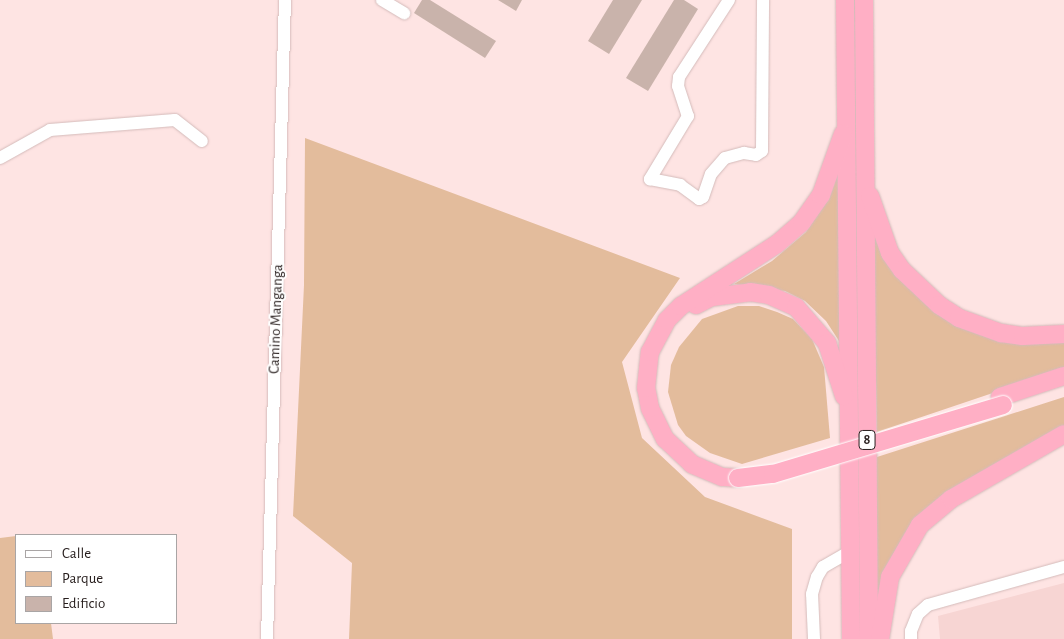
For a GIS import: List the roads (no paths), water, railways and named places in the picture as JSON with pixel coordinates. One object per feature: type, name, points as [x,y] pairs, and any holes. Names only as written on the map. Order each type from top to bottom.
[{"type":"highway","name":"8","points":[[845,0],[848,122],[852,639]]},
{"type":"highway","name":"8","points":[[864,0],[869,639]]},
{"type":"highway","points":[[848,122],[821,195],[802,222],[771,248],[681,306],[667,320],[650,352],[646,388],[650,408],[665,439],[692,464],[722,476],[771,465],[1001,401],[1064,386]]},
{"type":"highway","points":[[866,183],[890,253],[902,270],[939,305],[959,318],[1001,333],[1023,336],[1064,334]]},
{"type":"highway","points":[[739,472],[700,456],[684,445],[672,433],[657,406],[652,382],[656,358],[666,335],[681,316],[697,304],[722,295],[750,292],[769,295],[796,307],[827,343],[849,406]]},
{"type":"highway","points":[[1001,401],[1064,376]]},
{"type":"highway","points":[[880,639],[890,577],[920,525],[951,498],[1064,434]]},
{"type":"street","name":"Camino Manganga","points":[[267,639],[285,0]]},
{"type":"street","points":[[382,0],[404,13]]},
{"type":"street","points":[[729,0],[679,77],[678,86],[688,116],[650,179],[680,185],[699,199],[703,197],[711,174],[725,158],[744,153],[756,155],[762,151],[763,0]]},
{"type":"street","points":[[0,158],[50,130],[175,120],[202,141]]},
{"type":"street","points":[[848,241],[865,241]]},
{"type":"street","points":[[814,639],[812,594],[817,577],[823,567],[851,551]]},
{"type":"street","points":[[911,639],[910,631],[918,614],[928,605],[1064,567]]}]
